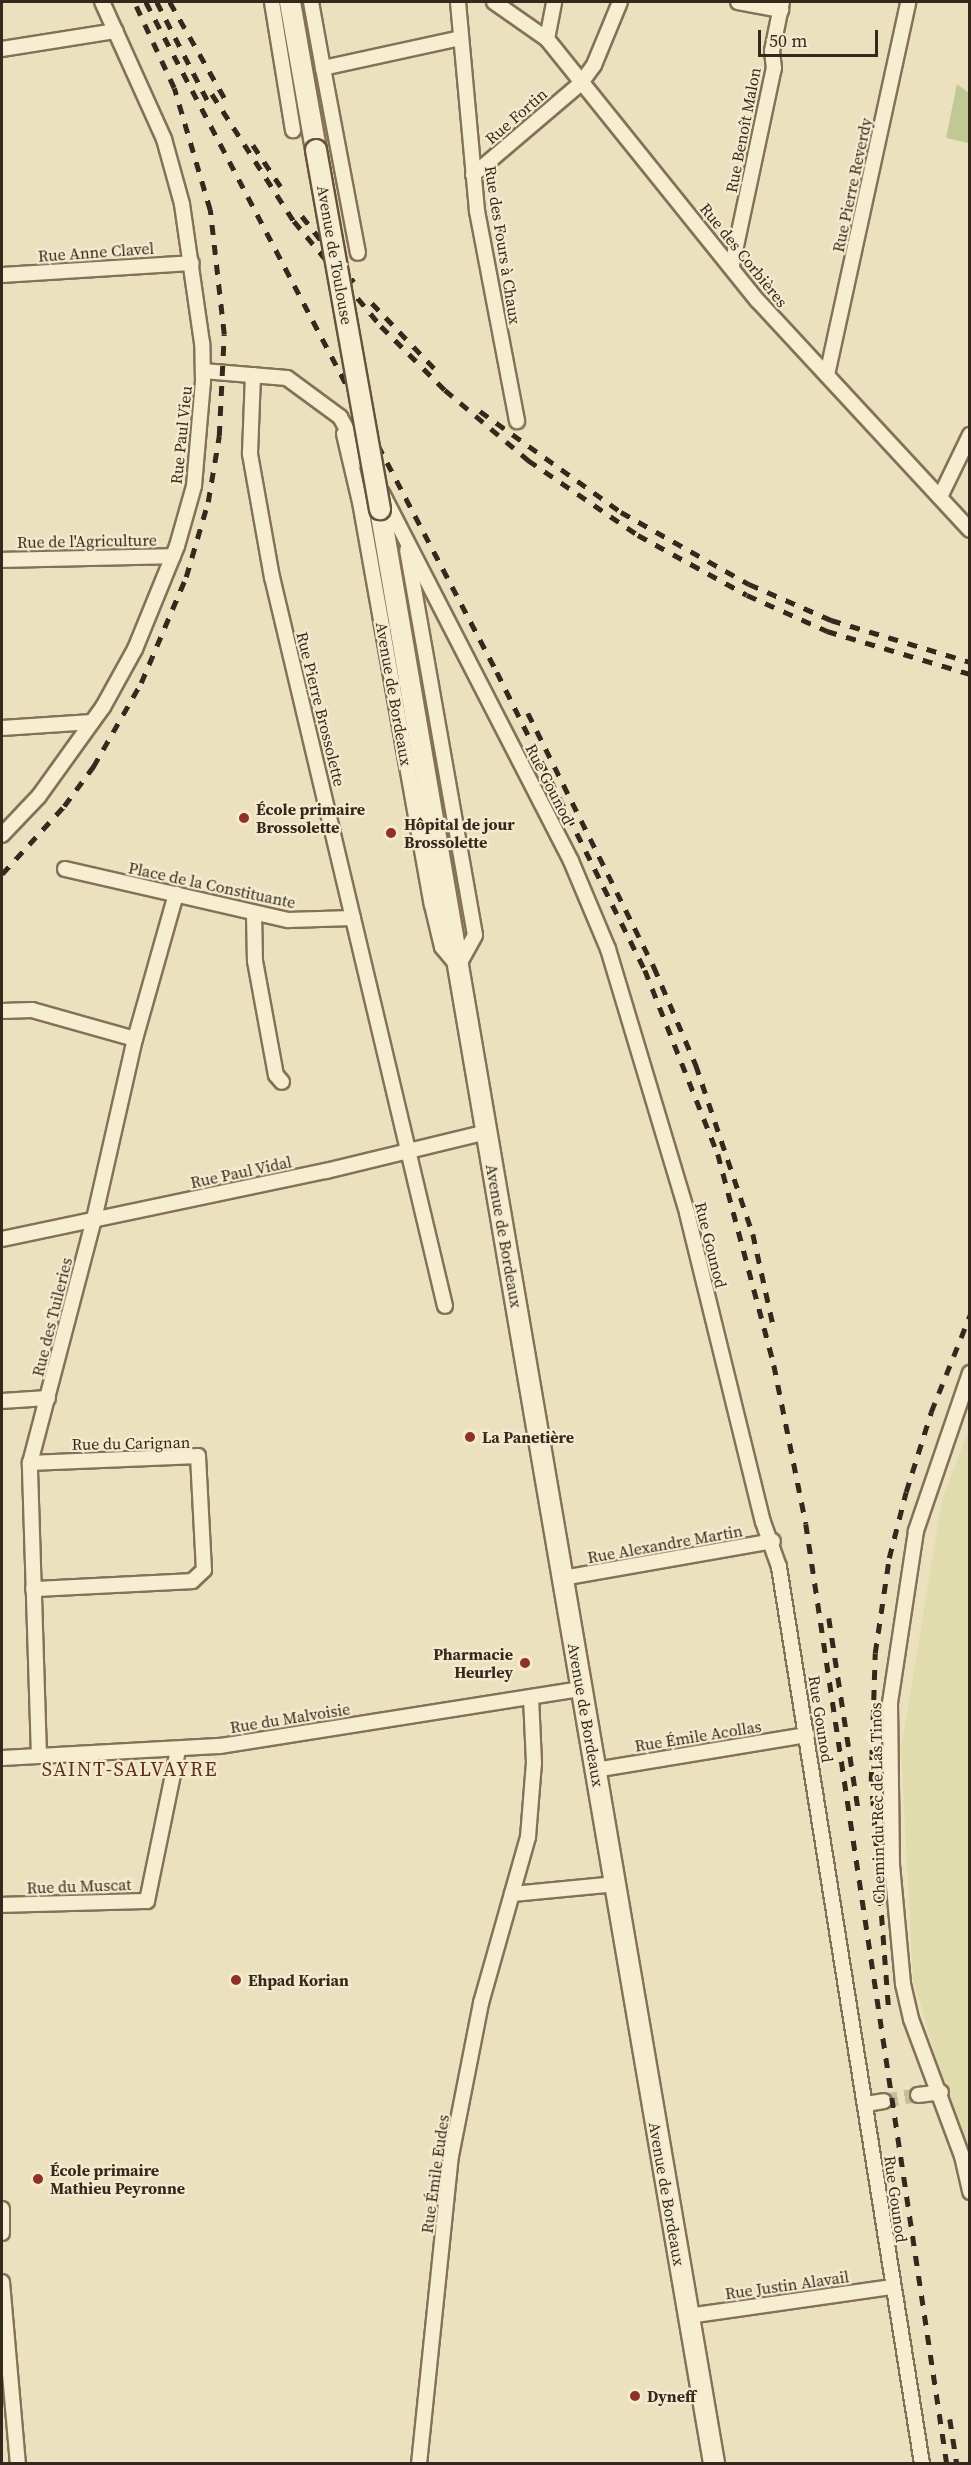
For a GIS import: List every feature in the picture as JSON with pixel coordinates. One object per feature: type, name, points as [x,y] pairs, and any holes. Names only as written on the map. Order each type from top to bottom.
[{"type":"main road","name":"Avenue de Toulouse","points":[[290,2],[380,509]]},
{"type":"main road","name":"Avenue de Bordeaux","points":[[380,509],[714,2463]]},
{"type":"street","name":"Rue Paul Vieu","points":[[2,834],[39,796],[92,722],[135,649],[173,556],[194,486],[203,371],[192,263],[182,204],[164,139],[102,2]]},
{"type":"street","points":[[272,2],[293,130]]},
{"type":"street","name":"Avenue de Toulouse","points":[[311,2],[358,253]]},
{"type":"street","name":"Rue des Fours à Chaux","points":[[458,2],[474,175],[517,421]]},
{"type":"street","name":"Rue des Corbières","points":[[494,2],[547,39],[732,265],[758,301],[969,530]]},
{"type":"street","points":[[547,39],[554,2]]},
{"type":"street","name":"Rue Fortin","points":[[474,175],[581,83],[594,65],[620,2]]},
{"type":"street","points":[[738,2],[781,6]]},
{"type":"street","name":"Rue Pierre Reverdy","points":[[827,375],[908,2]]},
{"type":"street","name":"Rue Benoît Malon","points":[[732,265],[774,69],[772,51],[781,6]]},
{"type":"street","points":[[2,49],[116,31]]},
{"type":"street","points":[[323,68],[461,38]]},
{"type":"street","name":"Rue Anne Clavel","points":[[2,275],[192,263]]},
{"type":"street","name":"Rue Gounod","points":[[203,371],[287,378],[340,417],[405,536],[571,861],[608,949],[687,1213],[758,1501],[773,1541],[807,1735],[866,2104],[891,2287],[922,2463]]},
{"type":"street","name":"Rue Pierre Brossolette","points":[[253,375],[250,454],[272,577],[445,1306]]},
{"type":"street","name":"Avenue de Bordeaux","points":[[340,417],[360,502],[432,905],[442,947],[458,966]]},
{"type":"street","points":[[940,497],[969,435]]},
{"type":"street","points":[[405,536],[475,935],[458,966]]},
{"type":"street","name":"Rue de l'Agriculture","points":[[2,560],[173,556]]},
{"type":"street","points":[[2,728],[92,722]]},
{"type":"street","name":"Place de la Constituante","points":[[65,869],[254,914],[303,921],[353,918]]},
{"type":"street","name":"Rue des Tuileries","points":[[39,1756],[30,1463],[94,1219],[135,1038],[177,894]]},
{"type":"street","points":[[254,914],[255,961],[276,1075],[282,1082]]},
{"type":"street","points":[[2,1011],[32,1010],[135,1038]]},
{"type":"street","name":"Rue Paul Vidal","points":[[2,1239],[408,1152],[487,1132]]},
{"type":"street","name":"Chemin du Rec de Las Tinos","points":[[969,1373],[916,1531],[890,1703],[892,1865],[903,1984],[912,2019],[941,2091],[969,2192]]},
{"type":"street","points":[[2,1401],[48,1398]]},
{"type":"street","name":"Rue du Carignan","points":[[30,1463],[198,1456],[204,1570],[192,1581],[33,1589]]},
{"type":"street","name":"Rue Alexandre Martin","points":[[562,1578],[773,1541]]},
{"type":"street","name":"Rue du Malvoisie","points":[[2,1758],[178,1750],[255,1741],[582,1689]]},
{"type":"street","name":"Rue Émile Eudes","points":[[419,2463],[451,2156],[482,2003],[528,1837],[535,1729],[531,1698]]},
{"type":"street","name":"Rue Émile Acollas","points":[[595,1770],[807,1735]]},
{"type":"street","name":"Rue du Muscat","points":[[2,1905],[147,1901],[178,1750]]},
{"type":"street","points":[[512,1894],[615,1884]]},
{"type":"street","points":[[918,2095],[941,2091]]},
{"type":"street","points":[[866,2104],[884,2101]]},
{"type":"street","points":[[2,2209],[2,2233]]},
{"type":"street","points":[[2,2282],[18,2463]]},
{"type":"street","name":"Rue Justin Alavail","points":[[688,2316],[891,2287]]},
{"type":"shaded area","points":[[969,1429],[969,2168],[913,1979],[901,1749],[942,1500]]},
{"type":"green space","points":[[957,84],[969,93],[969,143],[946,138]]},
{"type":"tunnel","points":[[884,2101],[918,2095]]},
{"type":"railway","points":[[2,874],[64,806],[93,767],[141,683],[186,577],[208,502],[219,436],[224,334],[210,210],[174,88],[134,2]]},
{"type":"railway","points":[[146,2],[497,672],[645,970],[718,1154],[774,1365],[806,1524],[947,2464]]},
{"type":"railway","points":[[157,2],[211,107]]},
{"type":"railway","points":[[170,2],[228,104]]},
{"type":"railway","points":[[212,94],[294,221],[381,326],[445,390],[528,460],[638,535],[747,595],[827,631],[970,674]]},
{"type":"railway","points":[[253,145],[281,187]]},
{"type":"railway","points":[[302,216],[354,282]]},
{"type":"railway","points":[[372,303],[438,372]]},
{"type":"railway","points":[[480,411],[621,512],[749,584],[831,620],[970,662]]},
{"type":"railway","points":[[528,713],[654,967],[696,1065],[753,1234],[773,1324]]},
{"type":"railway","points":[[888,2005],[871,1780],[875,1653],[889,1558],[906,1492],[931,1412],[970,1315]]},
{"type":"railway","points":[[829,1618],[858,1808]]},
{"type":"railway","points":[[950,2419],[957,2464]]},
{"type":"place","name":"École primaire Brossolette","points":[[244,818]]},
{"type":"place","name":"Hôpital de jour Brossolette","points":[[391,833]]},
{"type":"place","name":"La Panetière","points":[[470,1437]]},
{"type":"place","name":"Pharmacie Heurley","points":[[525,1663]]},
{"type":"place","name":"Ehpad Korian","points":[[236,1980]]},
{"type":"place","name":"École primaire Mathieu Peyronne","points":[[38,2179]]},
{"type":"place","name":"Dyneff","points":[[635,2396]]},
{"type":"district","name":"SAINT-SALVAYRE","points":[[130,1769]]}]
